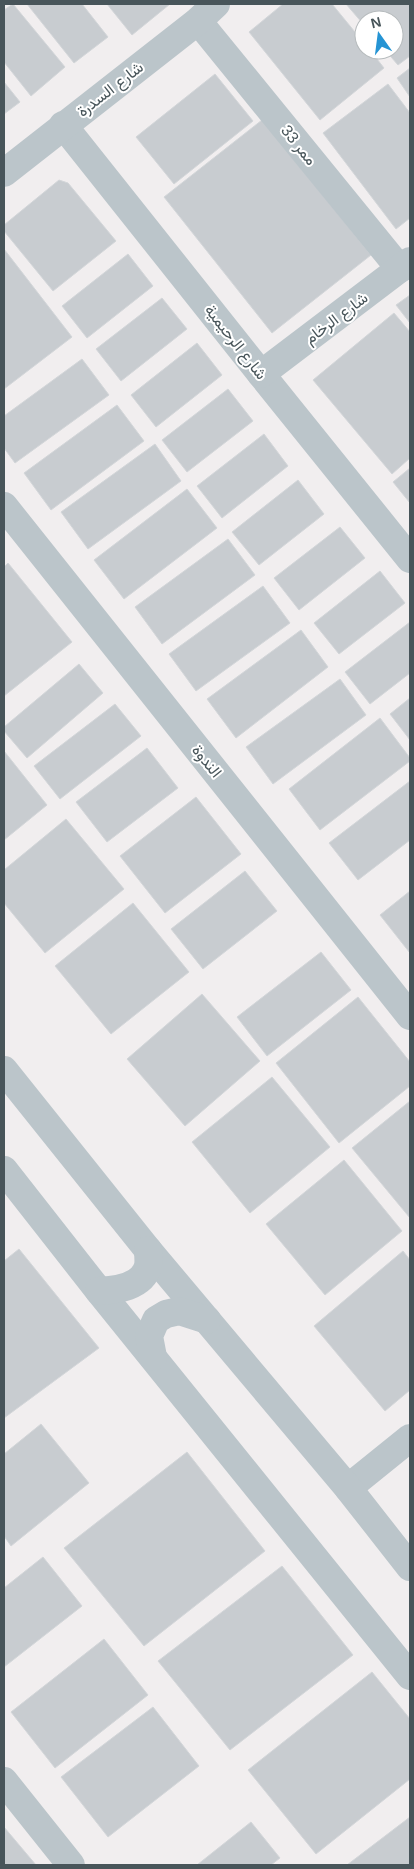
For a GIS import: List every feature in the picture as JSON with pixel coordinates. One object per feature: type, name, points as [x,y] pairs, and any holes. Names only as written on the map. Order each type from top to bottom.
[{"type":"street","name":"شارع السدرة","points":[[4,173],[207,12]]},
{"type":"street","name":"ممر 33","points":[[207,12],[405,265]]},
{"type":"street","name":"شارع الرحيمية","points":[[63,125],[410,559]]},
{"type":"street","name":"شارع الرخام","points":[[261,374],[405,265]]},
{"type":"street","name":"الندوة","points":[[4,506],[410,1016]]},
{"type":"street","points":[[4,1070],[148,1250],[348,1488],[410,1567]]},
{"type":"street","points":[[4,1170],[99,1291],[410,1676]]},
{"type":"street","points":[[99,1291],[120,1289],[140,1280],[148,1267],[148,1250]]},
{"type":"street","points":[[153,1357],[149,1336],[156,1320],[166,1314],[179,1311],[207,1320]]},
{"type":"street","points":[[348,1488],[410,1438]]},
{"type":"street","points":[[4,1781],[71,1865]]},
{"type":"building","points":[[13,4],[65,67],[31,96],[4,62],[4,10]]},
{"type":"building","points":[[27,4],[82,4],[108,37],[74,63]]},
{"type":"building","points":[[107,4],[170,4],[132,35]]},
{"type":"building","points":[[283,4],[332,4],[354,31],[354,60],[378,60],[384,68],[320,120],[249,32]]},
{"type":"building","points":[[346,4],[410,4],[410,56],[398,65],[394,60],[404,60],[404,10],[354,10],[354,13]]},
{"type":"building","points":[[410,68],[410,97],[397,78]]},
{"type":"building","points":[[215,74],[253,121],[174,184],[136,137]]},
{"type":"building","points":[[4,82],[20,102],[4,114]]},
{"type":"building","points":[[388,84],[410,113],[410,218],[396,229],[323,133]]},
{"type":"building","points":[[262,120],[371,255],[272,333],[164,197]]},
{"type":"building","points":[[59,180],[68,183],[116,241],[53,291],[4,231],[4,225]]},
{"type":"building","points":[[4,249],[72,337],[4,389]]},
{"type":"building","points":[[128,254],[153,286],[87,338],[62,306]]},
{"type":"building","points":[[410,295],[410,323],[396,305]]},
{"type":"building","points":[[162,298],[187,329],[121,381],[96,349]]},
{"type":"building","points":[[394,313],[410,332],[410,458],[392,474],[313,380]]},
{"type":"building","points":[[197,343],[222,375],[156,427],[131,395]]},
{"type":"building","points":[[82,359],[109,395],[15,463],[4,448],[4,416]]},
{"type":"building","points":[[228,389],[253,421],[187,472],[162,440]]},
{"type":"building","points":[[117,405],[144,441],[51,510],[24,473]]},
{"type":"building","points":[[264,434],[288,466],[222,518],[197,486]]},
{"type":"building","points":[[155,444],[181,481],[88,549],[61,512]]},
{"type":"building","points":[[410,468],[410,503],[393,482]]},
{"type":"building","points":[[298,480],[324,514],[259,565],[232,532]]},
{"type":"building","points":[[187,489],[217,528],[124,599],[94,560]]},
{"type":"building","points":[[340,527],[365,558],[299,610],[274,578]]},
{"type":"building","points":[[228,539],[255,575],[162,644],[135,607]]},
{"type":"building","points":[[8,563],[72,642],[4,696],[4,567]]},
{"type":"building","points":[[380,571],[405,603],[339,654],[314,623]]},
{"type":"building","points":[[263,586],[290,623],[196,691],[169,654]]},
{"type":"building","points":[[410,622],[410,673],[370,704],[345,672]]},
{"type":"building","points":[[301,630],[328,667],[236,738],[207,699]]},
{"type":"building","points":[[79,664],[103,693],[27,758],[4,731],[4,727]]},
{"type":"building","points":[[340,679],[366,715],[273,784],[246,747]]},
{"type":"building","points":[[410,698],[410,740],[390,714]]},
{"type":"building","points":[[115,704],[141,736],[60,799],[34,766]]},
{"type":"building","points":[[380,718],[410,758],[410,761],[320,830],[289,789]]},
{"type":"building","points":[[147,748],[178,788],[107,842],[76,802]]},
{"type":"building","points":[[4,751],[47,805],[4,840]]},
{"type":"building","points":[[410,781],[410,840],[358,880],[329,843]]},
{"type":"building","points":[[196,797],[241,854],[165,913],[120,856]]},
{"type":"building","points":[[66,819],[124,889],[45,953],[4,903],[4,870]]},
{"type":"building","points":[[245,871],[277,911],[203,969],[171,929]]},
{"type":"building","points":[[410,891],[410,953],[380,915]]},
{"type":"building","points":[[133,903],[189,972],[111,1034],[55,966]]},
{"type":"building","points":[[321,952],[351,990],[267,1056],[237,1017]]},
{"type":"building","points":[[202,994],[260,1061],[185,1126],[127,1059]]},
{"type":"building","points":[[358,997],[410,1062],[410,1086],[339,1143],[276,1063]]},
{"type":"building","points":[[272,1077],[330,1147],[250,1213],[192,1142]]},
{"type":"building","points":[[410,1101],[410,1218],[352,1148]]},
{"type":"building","points":[[344,1160],[402,1231],[325,1295],[266,1224]]},
{"type":"building","points":[[19,1249],[99,1348],[4,1418],[4,1261]]},
{"type":"building","points":[[403,1251],[410,1260],[410,1390],[385,1411],[314,1326]]},
{"type":"building","points":[[41,1424],[89,1483],[11,1546],[4,1536],[4,1454]]},
{"type":"building","points":[[187,1452],[265,1551],[144,1646],[64,1548]]},
{"type":"building","points":[[43,1557],[82,1606],[4,1667],[4,1588]]},
{"type":"building","points":[[282,1566],[353,1655],[230,1750],[158,1661]]},
{"type":"building","points":[[104,1639],[148,1695],[55,1768],[11,1712]]},
{"type":"building","points":[[372,1672],[410,1719],[410,1779],[316,1854],[248,1770]]},
{"type":"building","points":[[153,1707],[199,1766],[108,1837],[61,1777]]},
{"type":"building","points":[[410,1817],[410,1865],[347,1865]]},
{"type":"building","points":[[251,1822],[280,1858],[271,1865],[197,1865]]},
{"type":"building","points":[[4,1827],[36,1865],[4,1865]]}]
